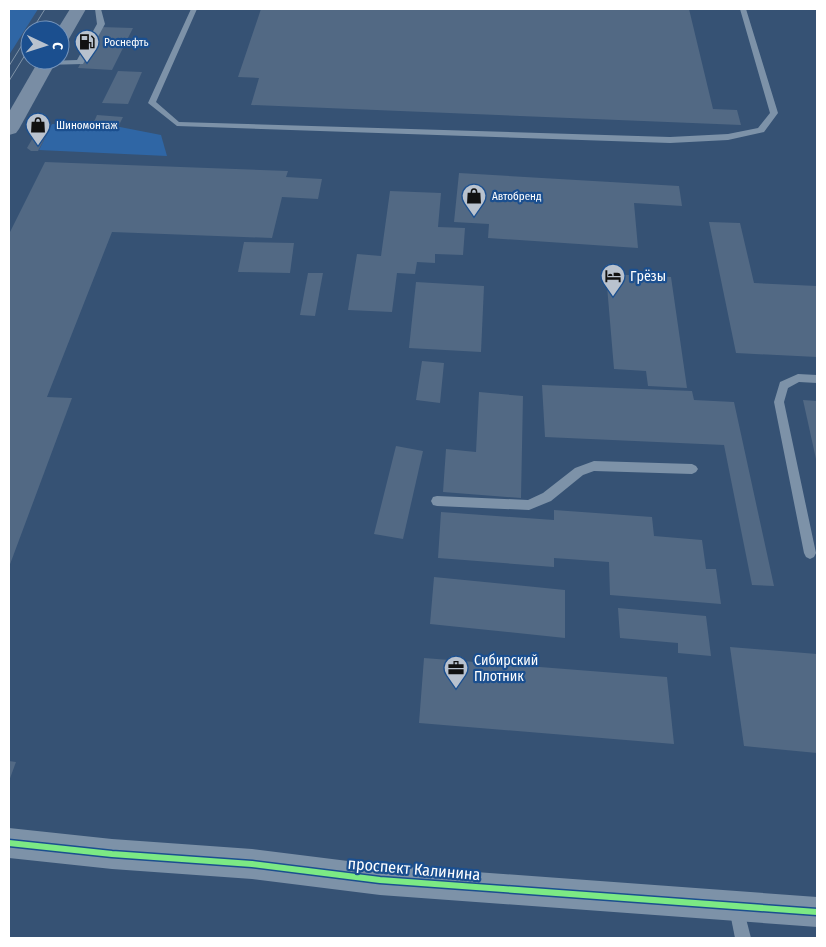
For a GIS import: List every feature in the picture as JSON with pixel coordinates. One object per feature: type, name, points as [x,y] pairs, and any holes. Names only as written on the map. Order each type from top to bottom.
[{"type":"main road","points":[[70,23],[78,9]]},
{"type":"main road","points":[[9,129],[43,70]]},
{"type":"street","name":"проспект Калинина","points":[[9,843],[112,854],[252,864],[380,880],[817,912]]},
{"type":"lane","points":[[70,62],[80,62],[101,24],[98,9]]},
{"type":"lane","points":[[194,9],[152,103],[177,124],[670,140],[728,137],[761,130],[774,113],[743,9]]},
{"type":"lane","points":[[810,553],[779,402],[784,385],[798,378],[817,379]]},
{"type":"lane","points":[[437,501],[529,505],[547,497],[579,471],[594,466],[692,469]]},
{"type":"lane","points":[[736,906],[743,938]]},
{"type":"shaded area","points":[[9,9],[38,9],[31,20],[20,20],[20,38],[9,55]]},
{"type":"shaded area","points":[[52,124],[120,127],[161,135],[167,156],[39,150]]},
{"type":"building","points":[[261,9],[689,9],[713,109],[737,110],[741,125],[251,105],[259,78],[238,77]]},
{"type":"building","points":[[100,27],[133,28],[112,70],[78,68]]},
{"type":"building","points":[[118,71],[142,72],[128,104],[102,103]]},
{"type":"building","points":[[97,115],[123,117],[119,125],[93,124]]},
{"type":"building","points":[[35,134],[47,134],[38,151],[31,151],[27,148]]},
{"type":"building","points":[[45,162],[288,171],[286,177],[322,179],[318,199],[282,197],[272,238],[112,232],[47,397],[72,398],[9,567],[9,234]]},
{"type":"building","points":[[459,173],[679,186],[682,206],[634,203],[638,248],[488,238],[489,224],[454,222]]},
{"type":"building","points":[[390,191],[441,193],[438,227],[465,228],[463,255],[435,254],[435,263],[417,262],[415,274],[397,273],[392,312],[348,310],[357,254],[381,256]]},
{"type":"building","points":[[709,222],[740,223],[754,283],[817,286],[817,357],[736,353]]},
{"type":"building","points":[[244,242],[294,243],[290,273],[238,272]]},
{"type":"building","points":[[308,273],[323,273],[315,316],[300,315]]},
{"type":"building","points":[[606,274],[671,277],[687,388],[648,386],[646,371],[614,369]]},
{"type":"building","points":[[416,282],[484,286],[481,352],[409,348]]},
{"type":"building","points":[[422,361],[444,363],[440,403],[416,400]]},
{"type":"building","points":[[542,385],[692,391],[694,400],[734,402],[774,586],[752,585],[724,445],[545,437]]},
{"type":"building","points":[[479,392],[523,396],[521,498],[443,492],[446,449],[476,452]]},
{"type":"building","points":[[803,400],[817,401],[817,459],[816,459]]},
{"type":"building","points":[[396,446],[423,451],[403,539],[374,534]]},
{"type":"building","points":[[554,510],[652,517],[654,536],[702,540],[706,569],[716,569],[721,604],[610,595],[609,562],[554,558],[554,567],[438,558],[441,512],[554,520]]},
{"type":"building","points":[[434,577],[565,590],[565,638],[430,624]]},
{"type":"building","points":[[618,608],[706,616],[711,656],[678,653],[678,643],[620,638]]},
{"type":"building","points":[[730,647],[817,654],[817,753],[744,746]]},
{"type":"building","points":[[424,658],[667,677],[674,744],[419,723]]},
{"type":"building","points":[[9,761],[16,762],[9,781]]},
{"type":"tram line","points":[[38,20],[45,9]]},
{"type":"tram line","points":[[9,66],[20,48]]},
{"type":"tram line","points":[[9,81],[20,63]]},
{"type":"cycle path","points":[[9,843],[112,854],[252,864],[380,880],[817,912]]},
{"type":"place","name":"Роснефть","points":[[87,63]]},
{"type":"place","name":"Шиномонтаж","points":[[38,146]]},
{"type":"place","name":"Автобренд","points":[[474,217]]},
{"type":"place","name":"Грёзы","points":[[613,297]]},
{"type":"place","name":"Сибирский Плотник","points":[[456,689]]}]
